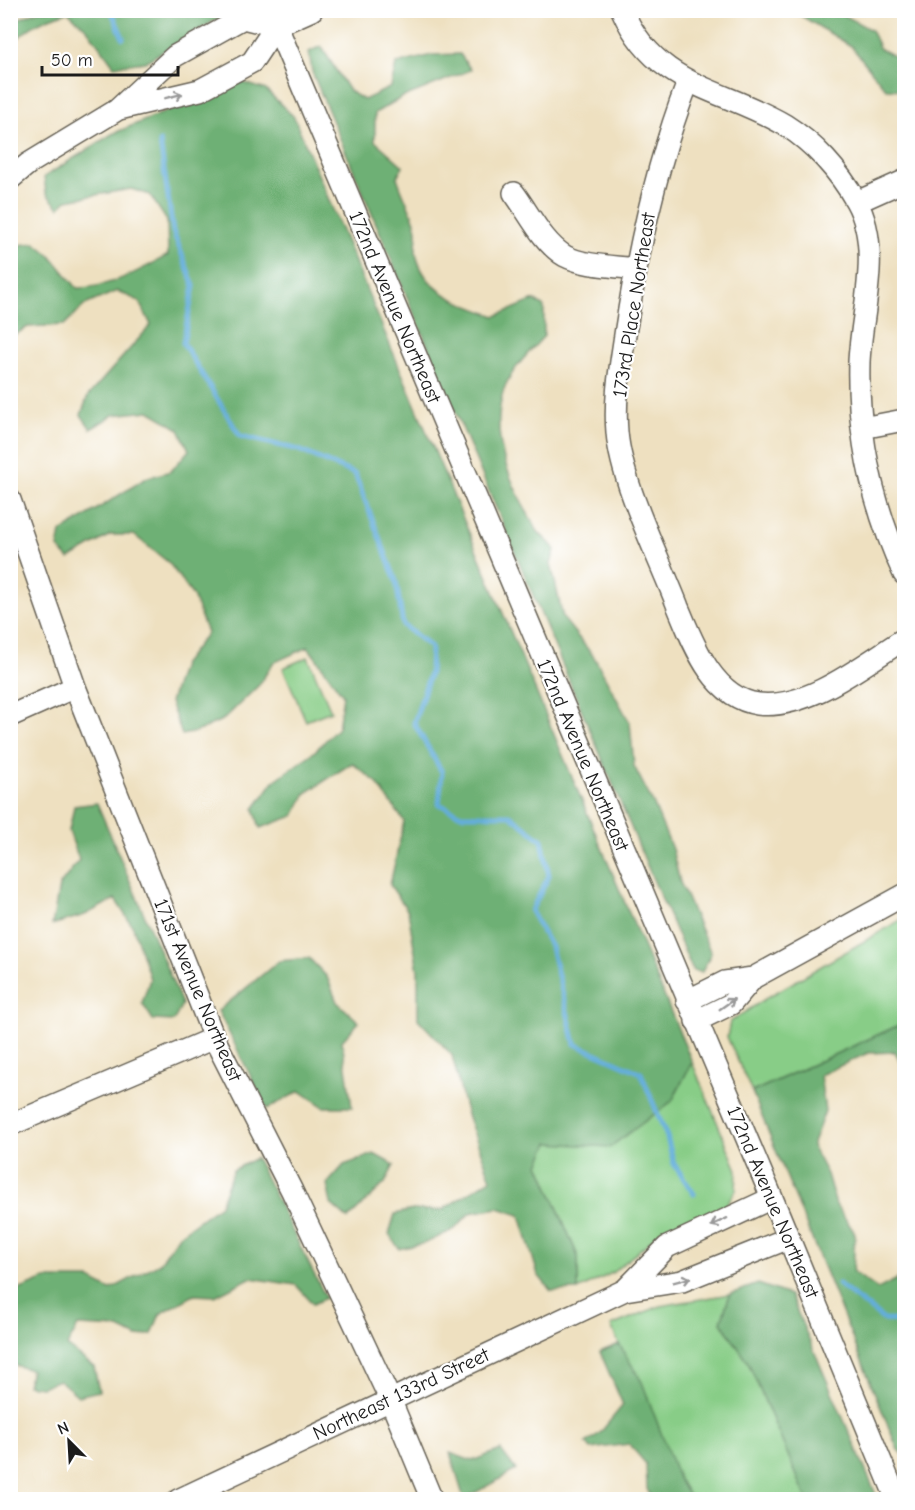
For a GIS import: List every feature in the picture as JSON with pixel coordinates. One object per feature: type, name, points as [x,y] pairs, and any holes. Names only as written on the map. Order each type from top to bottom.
[{"type":"street","points":[[10,179],[28,164],[117,110],[174,56],[243,18],[273,18],[312,10]]},
{"type":"street","points":[[622,10],[650,53],[688,82],[784,125],[820,152],[857,202],[867,238],[869,274],[859,361],[862,428],[872,488],[888,538],[904,574]]},
{"type":"street","points":[[117,110],[200,90],[242,68],[252,62],[273,18]]},
{"type":"street","name":"172nd Avenue Northeast","points":[[273,18],[789,1238],[897,1500]]},
{"type":"street","name":"173rd Place Northeast","points":[[688,82],[667,136],[636,269],[617,392],[617,433],[624,469],[686,627],[708,668],[729,692],[757,704],[798,700],[827,688],[904,639]]},
{"type":"street","points":[[857,202],[904,181]]},
{"type":"street","points":[[514,193],[547,239],[566,256],[636,269]]},
{"type":"street","points":[[862,428],[904,420]]},
{"type":"street","name":"171st Avenue Northeast","points":[[10,500],[75,687],[214,1038],[292,1191],[390,1399],[432,1500]]},
{"type":"street","points":[[10,716],[75,687]]},
{"type":"street","points":[[687,1001],[725,982],[753,978],[904,895]]},
{"type":"street","points":[[696,1021],[731,1004],[753,978]]},
{"type":"street","points":[[10,1125],[214,1038]]},
{"type":"street","points":[[625,1290],[667,1247],[772,1198]]},
{"type":"street","points":[[625,1290],[682,1281],[789,1238]]},
{"type":"street","name":"Northeast 133rd Street","points":[[178,1500],[625,1290]]},
{"type":"green space","points":[[40,10],[231,11],[145,62],[114,66],[87,29],[68,12],[36,24],[11,46],[11,22]]},
{"type":"green space","points":[[793,11],[837,11],[871,30],[880,49],[904,61],[904,90],[886,89],[851,46]]},
{"type":"green space","points":[[321,46],[349,91],[364,100],[391,87],[396,64],[432,55],[460,54],[471,70],[401,98],[375,113],[375,141],[403,166],[397,177],[417,228],[416,253],[420,266],[435,287],[470,307],[496,316],[534,300],[544,307],[544,336],[514,371],[502,396],[499,432],[506,466],[528,515],[539,533],[555,550],[551,564],[563,618],[594,657],[630,723],[634,766],[654,805],[672,849],[680,882],[711,953],[702,972],[693,971],[649,870],[312,72],[309,52]]},
{"type":"green space","points":[[239,81],[266,90],[294,117],[692,1062],[672,1101],[610,1147],[549,1143],[539,1164],[578,1257],[578,1290],[551,1291],[538,1275],[520,1215],[498,1208],[470,1213],[455,1229],[426,1243],[399,1249],[389,1234],[395,1214],[413,1210],[442,1210],[491,1179],[466,1112],[452,1055],[418,1019],[418,971],[408,911],[390,885],[404,821],[376,782],[352,763],[306,793],[294,816],[260,828],[254,809],[274,781],[314,752],[338,728],[343,695],[308,647],[273,663],[259,685],[224,719],[196,732],[182,735],[170,702],[182,665],[207,633],[193,596],[169,563],[134,535],[110,535],[69,559],[58,548],[61,532],[146,478],[171,471],[189,450],[178,428],[149,411],[113,415],[91,429],[81,415],[88,396],[151,325],[139,301],[117,291],[85,305],[64,325],[28,327],[11,337],[11,246],[35,243],[51,256],[77,288],[113,282],[168,255],[167,221],[150,195],[131,189],[67,200],[59,208],[46,193],[44,177],[112,134]]},
{"type":"green space","points":[[308,657],[331,711],[306,721],[283,668]]},
{"type":"green space","points":[[97,803],[182,1004],[174,1021],[153,1020],[142,1003],[150,979],[133,927],[115,899],[85,915],[52,925],[59,886],[79,860],[69,831],[74,806]]},
{"type":"green space","points":[[904,918],[904,1023],[752,1092],[727,1037],[730,1022],[768,997]]},
{"type":"green space","points":[[309,958],[327,977],[337,1002],[359,1022],[342,1041],[352,1107],[324,1107],[300,1091],[267,1109],[218,1011],[279,961]]},
{"type":"green space","points":[[904,1023],[904,1068],[895,1052],[868,1053],[820,1075],[825,1111],[812,1146],[827,1174],[836,1205],[855,1233],[853,1272],[878,1289],[899,1278],[904,1280],[904,1455],[898,1450],[752,1092]]},
{"type":"green space","points":[[692,1062],[737,1170],[736,1190],[725,1208],[653,1239],[612,1273],[578,1290],[578,1257],[539,1164],[549,1142],[610,1147],[672,1101]]},
{"type":"green space","points":[[374,1154],[394,1165],[385,1183],[348,1219],[331,1204],[327,1184],[344,1165]]},
{"type":"green space","points":[[256,1158],[326,1298],[313,1304],[296,1285],[250,1278],[215,1296],[194,1295],[160,1314],[152,1334],[137,1337],[119,1328],[78,1326],[67,1346],[94,1367],[99,1391],[78,1396],[59,1380],[41,1387],[27,1385],[31,1370],[11,1364],[11,1293],[45,1279],[90,1279],[110,1290],[160,1263],[179,1235],[220,1205],[233,1170]]},
{"type":"green space","points":[[758,1284],[790,1295],[878,1499],[807,1499],[748,1362],[721,1322],[730,1294]]},
{"type":"green space","points":[[730,1294],[721,1322],[748,1362],[807,1499],[691,1499],[678,1478],[611,1326],[660,1306]]},
{"type":"green space","points":[[619,1344],[642,1382],[678,1478],[691,1499],[653,1499],[647,1489],[646,1464],[629,1444],[591,1449],[586,1443],[600,1433],[623,1405],[600,1352]]},
{"type":"green space","points":[[501,1450],[516,1470],[464,1499],[450,1453],[472,1461]]},
{"type":"waterway","points":[[111,10],[123,38]]},
{"type":"waterway","points":[[160,142],[173,231],[194,286],[183,343],[240,436],[299,450],[355,474],[396,581],[403,625],[431,647],[430,673],[414,723],[442,772],[439,804],[461,815],[510,815],[542,840],[549,876],[531,911],[551,947],[575,1044],[641,1073],[667,1137],[674,1164],[694,1194]]},
{"type":"waterway","points":[[838,1284],[884,1320],[904,1321]]}]
